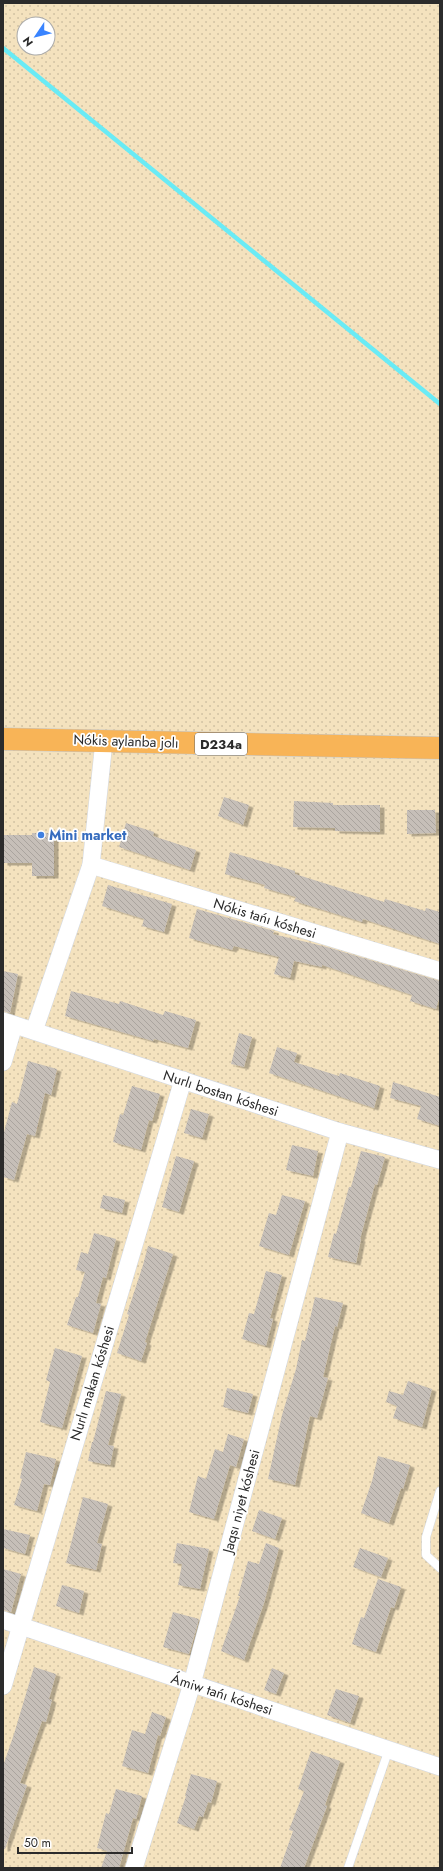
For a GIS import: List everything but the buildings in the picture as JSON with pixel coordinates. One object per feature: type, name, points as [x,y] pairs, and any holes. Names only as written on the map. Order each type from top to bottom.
[{"type":"main road","name":"Nókis aylanba jolı","points":[[3,739],[440,748]]},
{"type":"street","points":[[34,1031],[91,865],[104,742]]},
{"type":"street","name":"Nókis tańı kóshesi","points":[[91,865],[440,971]]},
{"type":"street","points":[[3,1062],[9,1023]]},
{"type":"street","name":"Nurlı bostan kóshesi","points":[[9,1023],[340,1132],[440,1160]]},
{"type":"street","name":"Nurlı makan kóshesi","points":[[3,1686],[183,1080]]},
{"type":"street","name":"Jaqsı niyet kóshesi","points":[[134,1868],[192,1684],[340,1132]]},
{"type":"street","name":"Ámiw tańı kóshesi","points":[[3,1620],[440,1767]]},
{"type":"lane","points":[[440,1491],[426,1537],[426,1555],[440,1568]]},
{"type":"lane","points":[[348,1868],[389,1749]]},
{"type":"sand","points":[[3,3],[440,3],[440,1868],[3,1868]]},
{"type":"waterway","points":[[3,48],[440,404]]},
{"type":"place","name":"Mini market","points":[[41,835]]}]
